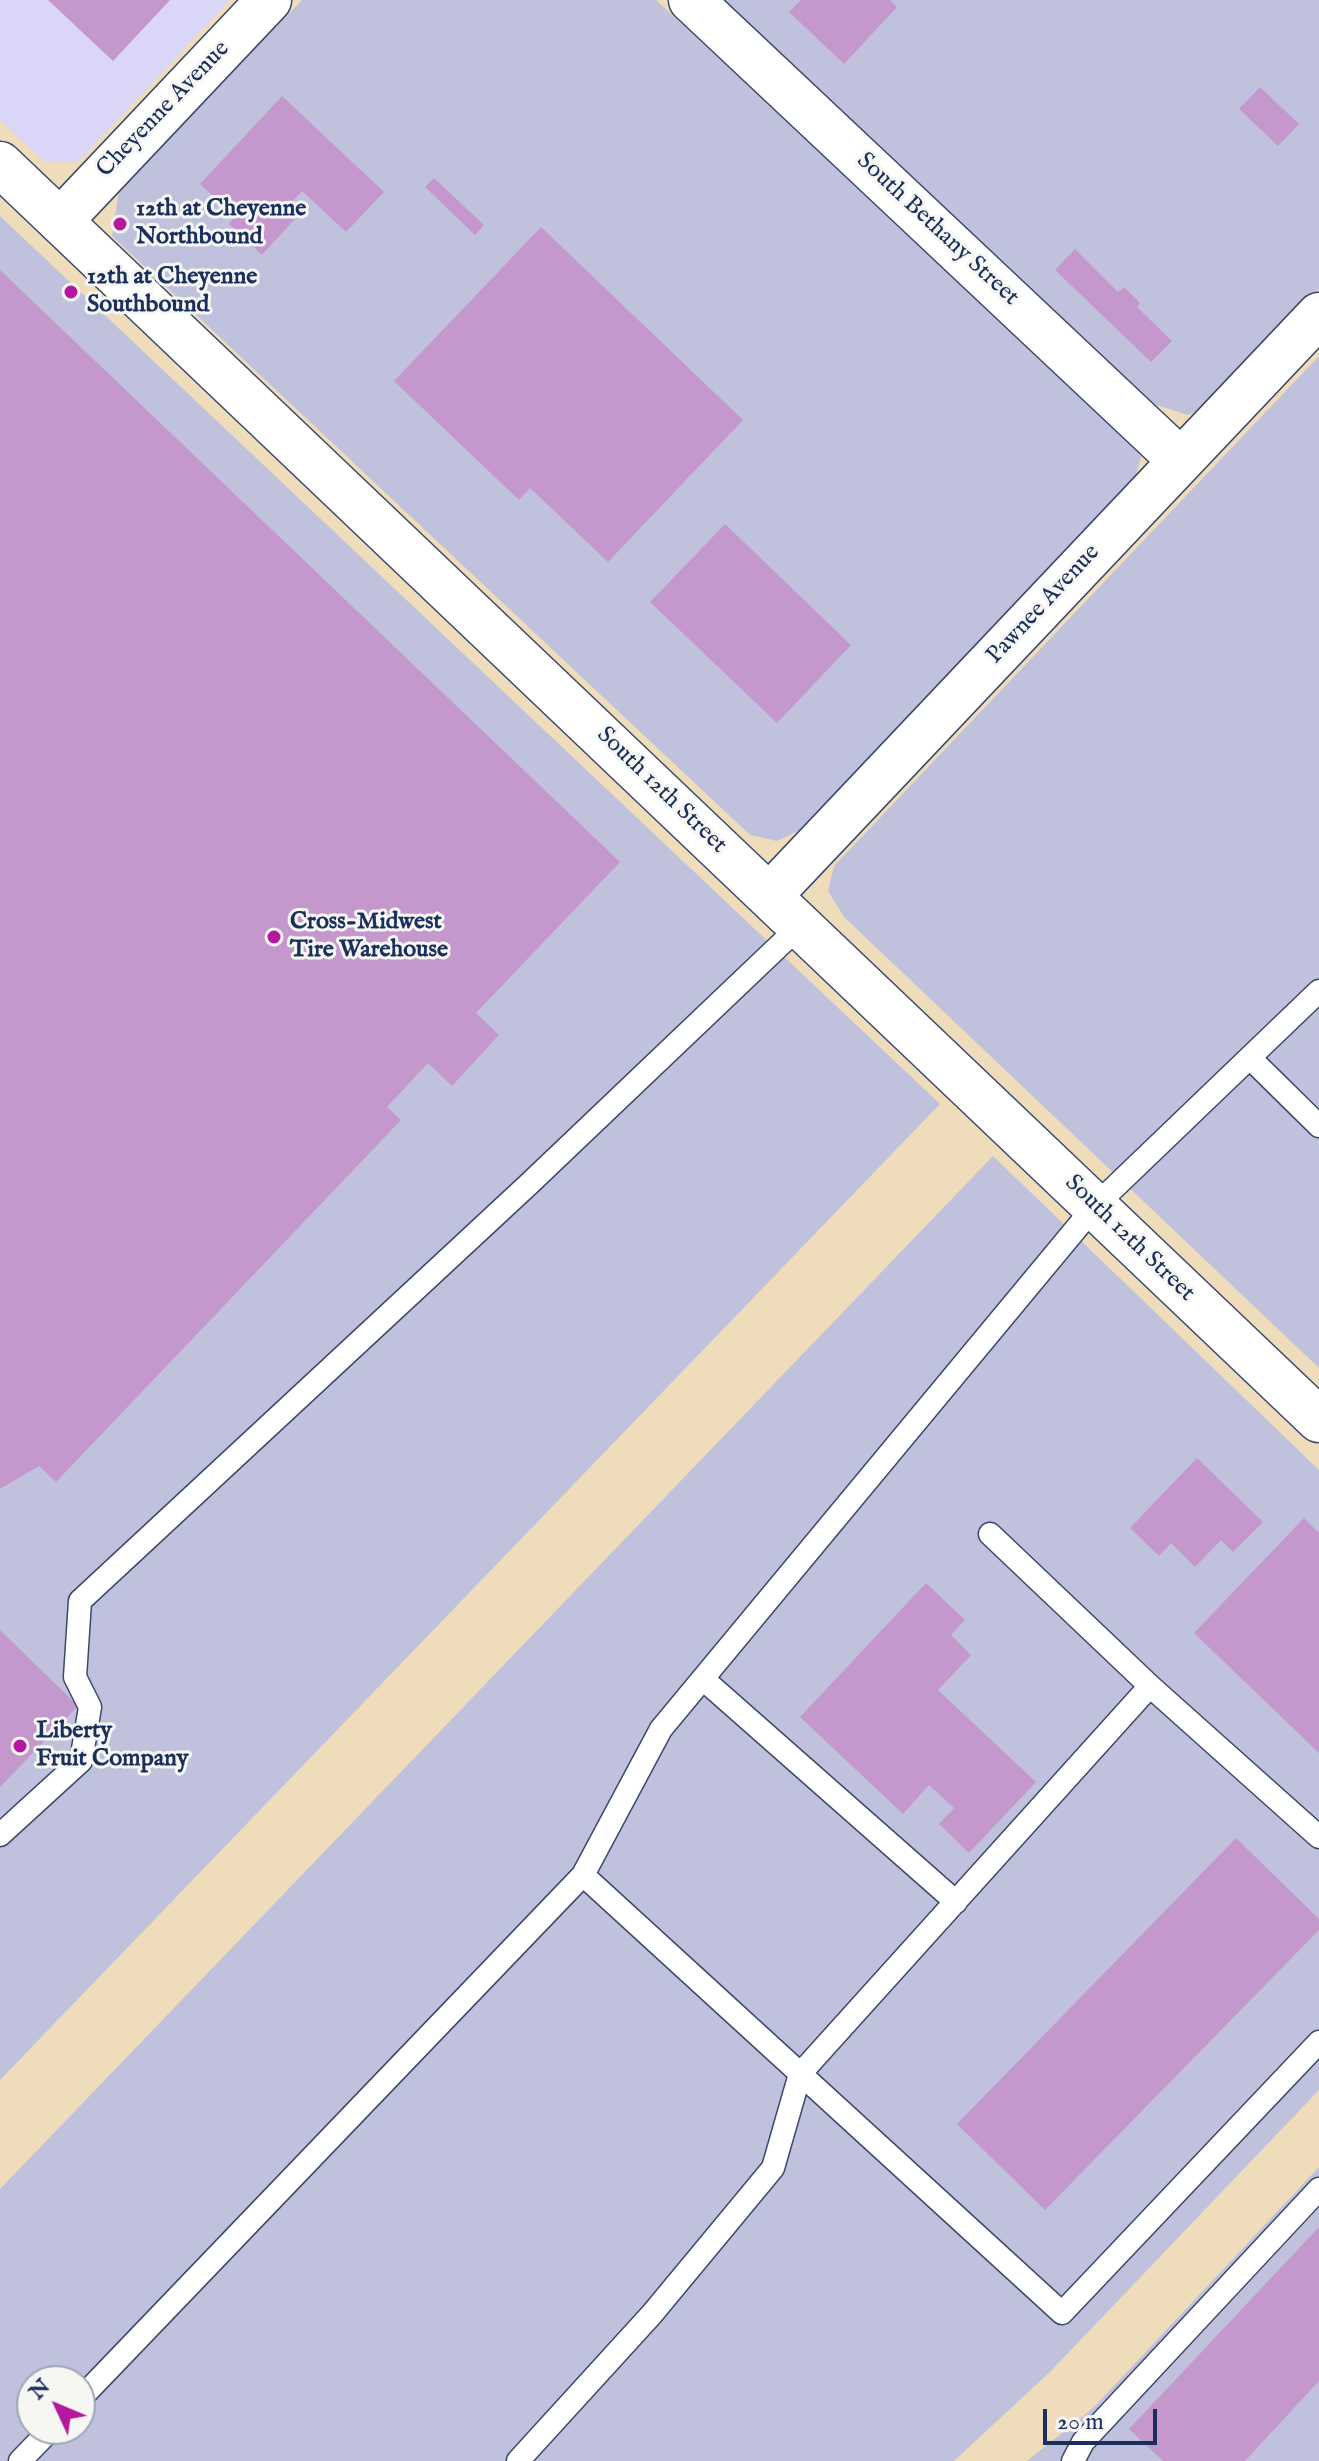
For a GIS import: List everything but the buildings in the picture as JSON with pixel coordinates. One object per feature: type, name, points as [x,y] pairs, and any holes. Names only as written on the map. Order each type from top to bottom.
[{"type":"street","name":"Cheyenne Avenue","points":[[60,221],[269,0]]},
{"type":"street","name":"South Bethany Street","points":[[691,0],[1181,461]]},
{"type":"street","name":"South 12th Street","points":[[0,164],[1319,1420]]},
{"type":"street","name":"Pawnee Avenue","points":[[770,895],[1319,315]]},
{"type":"lane","points":[[0,1835],[81,1761],[90,1707],[75,1677],[80,1601],[517,1195],[801,925]]},
{"type":"lane","points":[[96,2382],[583,1875],[661,1729],[1095,1206],[1319,991]]},
{"type":"lane","points":[[1250,1058],[1319,1126]]},
{"type":"lane","points":[[990,1534],[1150,1686],[1319,1837]]},
{"type":"lane","points":[[703,1679],[956,1902]]},
{"type":"lane","points":[[518,2461],[652,2314],[773,2168],[800,2074],[1150,1686]]},
{"type":"lane","points":[[583,1875],[1062,2313],[1319,2042]]},
{"type":"lane","points":[[1073,2461],[1083,2442],[1319,2189]]},
{"type":"lane","points":[[20,2461],[36,2445]]},
{"type":"shaded area","points":[[0,0],[230,0],[78,162],[45,162],[0,120]]},
{"type":"shaded area","points":[[302,0],[656,0],[1130,437],[1141,457],[1134,482],[804,828],[777,841],[750,835],[112,236],[119,191]]},
{"type":"shaded area","points":[[718,0],[1319,0],[1319,289],[1210,404],[1188,415],[1153,404]]},
{"type":"shaded area","points":[[0,216],[940,1104],[0,2080]]},
{"type":"shaded area","points":[[1319,356],[1319,1368],[844,917],[828,891],[834,866]]},
{"type":"shaded area","points":[[993,1156],[1319,1470],[1319,2090],[1050,2372],[954,2461],[0,2461],[0,2189]]},
{"type":"shaded area","points":[[1319,2167],[1319,2461],[1027,2461],[1093,2408]]},
{"type":"place","name":"12th at Cheyenne Northbound","points":[[120,224]]},
{"type":"place","name":"12th at Cheyenne Southbound","points":[[71,292]]},
{"type":"place","name":"Cross-Midwest Tire Warehouse","points":[[274,937]]},
{"type":"place","name":"Liberty Fruit Company","points":[[20,1746]]}]
